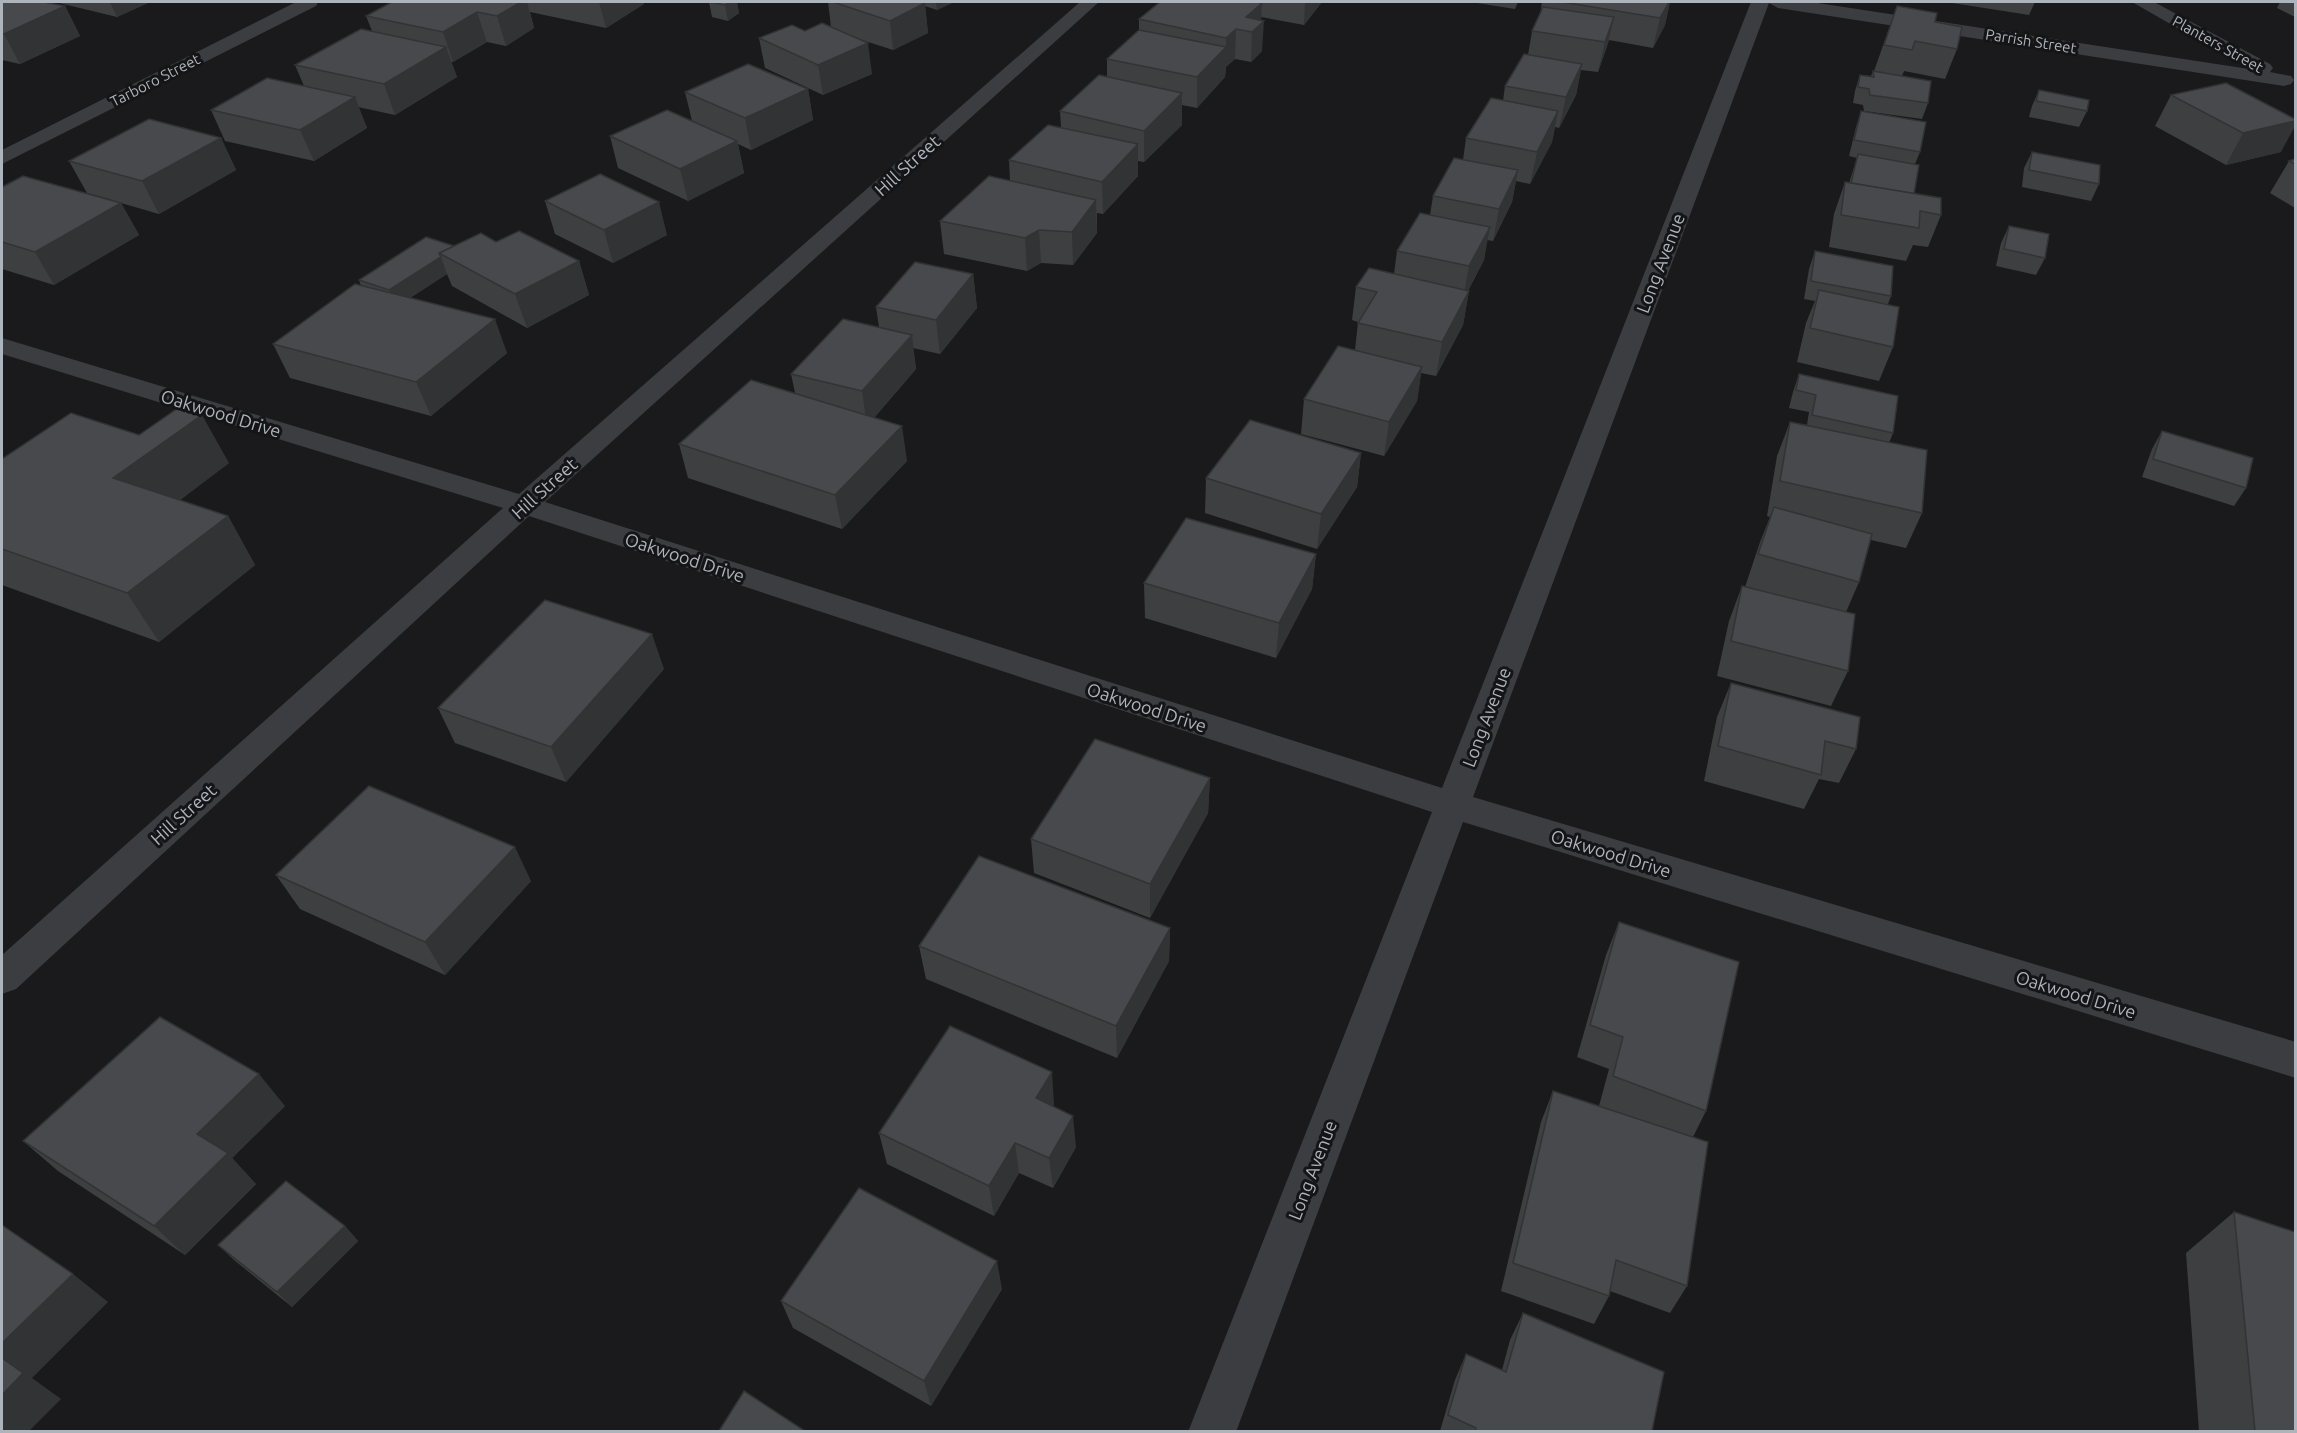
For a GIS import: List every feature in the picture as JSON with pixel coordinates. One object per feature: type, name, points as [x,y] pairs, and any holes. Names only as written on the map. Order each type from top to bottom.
[{"type":"street","name":"Tarboro Street","points":[[2,158],[309,2]]},
{"type":"street","name":"Hill Street","points":[[2,978],[524,506],[1090,2]]},
{"type":"street","name":"Long Avenue","points":[[1212,1431],[1760,2]]},
{"type":"street","name":"Parrish Street","points":[[1778,2],[2290,83]]},
{"type":"street","name":"Planters Street","points":[[2141,2],[2290,83]]},
{"type":"street","name":"Oakwood Drive","points":[[2,346],[524,506],[1452,805],[2295,1060]]},
{"type":"building","points":[[2,2],[44,2],[65,6],[4,34],[2,33]]},
{"type":"building","points":[[392,2],[521,2],[497,16],[477,12],[443,32],[366,16]]},
{"type":"building","points":[[709,2],[730,2],[725,5]]},
{"type":"building","points":[[833,2],[920,2],[925,3],[890,21]]},
{"type":"building","points":[[1160,2],[1257,2],[1262,3],[1246,17],[1264,21],[1252,32],[1236,29],[1226,38],[1139,19]]},
{"type":"building","points":[[1562,2],[1669,2],[1660,18]]},
{"type":"building","points":[[1897,6],[1937,13],[1935,22],[1962,27],[1957,49],[1915,41],[1912,50],[1884,45]]},
{"type":"building","points":[[1543,7],[1614,17],[1605,42],[1532,31]]},
{"type":"building","points":[[822,23],[868,43],[818,65],[759,38],[792,25],[805,31]]},
{"type":"building","points":[[361,29],[446,47],[384,84],[295,65]]},
{"type":"building","points":[[1139,30],[1226,47],[1197,77],[1107,59]]},
{"type":"building","points":[[1524,54],[1582,64],[1566,97],[1505,86]]},
{"type":"building","points":[[748,64],[808,89],[745,118],[685,92]]},
{"type":"building","points":[[1873,71],[1931,81],[1928,103],[1870,95],[1869,89],[1858,87],[1860,75],[1874,77]]},
{"type":"building","points":[[1099,75],[1182,93],[1144,131],[1060,111]]},
{"type":"building","points":[[267,78],[355,97],[300,130],[211,110]]},
{"type":"building","points":[[2226,83],[2295,121],[2243,133],[2171,95]]},
{"type":"building","points":[[2039,90],[2089,100],[2087,111],[2036,101]]},
{"type":"building","points":[[1491,98],[1558,111],[1537,152],[1466,138]]},
{"type":"building","points":[[667,110],[737,141],[680,169],[610,136]]},
{"type":"building","points":[[1861,111],[1926,122],[1920,152],[1854,140]]},
{"type":"building","points":[[149,119],[221,138],[142,181],[69,161]]},
{"type":"building","points":[[1048,125],[1138,144],[1102,182],[1009,160]]},
{"type":"building","points":[[2032,152],[2100,165],[2099,184],[2029,170]]},
{"type":"building","points":[[1858,154],[1919,165],[1914,194],[1851,183]]},
{"type":"building","points":[[1454,158],[1518,170],[1499,209],[1433,196]]},
{"type":"building","points":[[600,174],[659,202],[604,230],[545,201]]},
{"type":"building","points":[[23,176],[121,203],[35,252],[2,242],[2,187]]},
{"type":"building","points":[[989,176],[1096,200],[1072,232],[1039,230],[1025,238],[940,221]]},
{"type":"building","points":[[1845,182],[1941,198],[1941,215],[1920,211],[1919,228],[1841,215]]},
{"type":"building","points":[[1420,213],[1490,227],[1469,266],[1397,251]]},
{"type":"building","points":[[2009,226],[2049,234],[2045,258],[2004,249]]},
{"type":"building","points":[[519,231],[579,261],[515,294],[439,253],[481,233],[496,242]]},
{"type":"building","points":[[426,237],[454,246],[439,253],[441,257],[389,290],[359,280]]},
{"type":"building","points":[[1815,251],[1893,266],[1891,296],[1811,281]]},
{"type":"building","points":[[915,262],[973,274],[936,320],[876,307]]},
{"type":"building","points":[[1369,268],[1469,291],[1442,342],[1358,323],[1377,292],[1356,287]]},
{"type":"building","points":[[355,284],[495,319],[416,382],[273,344]]},
{"type":"building","points":[[1819,290],[1899,307],[1893,347],[1810,328]]},
{"type":"building","points":[[843,319],[912,335],[862,391],[791,374]]},
{"type":"building","points":[[1338,346],[1422,367],[1389,422],[1304,399]]},
{"type":"building","points":[[1799,374],[1898,396],[1893,433],[1812,415],[1816,395],[1796,390]]},
{"type":"building","points":[[751,380],[902,426],[835,495],[679,444]]},
{"type":"building","points":[[178,408],[202,415],[113,478],[228,516],[127,593],[2,549],[2,459],[71,413],[139,435]]},
{"type":"building","points":[[1250,420],[1361,453],[1321,514],[1206,478]]},
{"type":"building","points":[[1790,422],[1927,450],[1922,513],[1780,481]]},
{"type":"building","points":[[2162,431],[2253,458],[2246,488],[2153,459]]},
{"type":"building","points":[[1774,507],[1872,534],[1859,582],[1758,554]]},
{"type":"building","points":[[1186,518],[1316,554],[1279,623],[1144,583]]},
{"type":"building","points":[[1742,586],[1855,614],[1848,671],[1731,641]]},
{"type":"building","points":[[545,600],[652,634],[551,747],[438,708]]},
{"type":"building","points":[[1731,683],[1860,717],[1856,749],[1825,741],[1821,775],[1718,746]]},
{"type":"building","points":[[1095,739],[1210,778],[1150,884],[1031,839]]},
{"type":"building","points":[[369,786],[515,847],[425,942],[276,875]]},
{"type":"building","points":[[979,856],[1170,928],[1116,1026],[919,946]]},
{"type":"building","points":[[1619,922],[1739,962],[1706,1111],[1613,1076],[1623,1037],[1590,1025]]},
{"type":"building","points":[[160,1017],[259,1074],[197,1134],[228,1153],[154,1226],[23,1141]]},
{"type":"building","points":[[950,1026],[1052,1072],[1036,1098],[1073,1116],[1049,1158],[1015,1143],[989,1186],[879,1133]]},
{"type":"building","points":[[1553,1091],[1708,1142],[1687,1286],[1616,1260],[1609,1296],[1513,1263]]},
{"type":"building","points":[[286,1181],[345,1226],[277,1292],[218,1245]]},
{"type":"building","points":[[859,1188],[997,1261],[924,1381],[781,1301]]},
{"type":"building","points":[[2234,1212],[2295,1232],[2295,1431],[2255,1431]]},
{"type":"building","points":[[2,1225],[73,1274],[2,1343]]},
{"type":"building","points":[[1523,1313],[1664,1372],[1652,1431],[1475,1431],[1476,1428],[1448,1415],[1466,1354],[1506,1372]]},
{"type":"building","points":[[2,1358],[23,1373],[2,1395]]},
{"type":"building","points":[[744,1391],[805,1431],[719,1431]]}]
